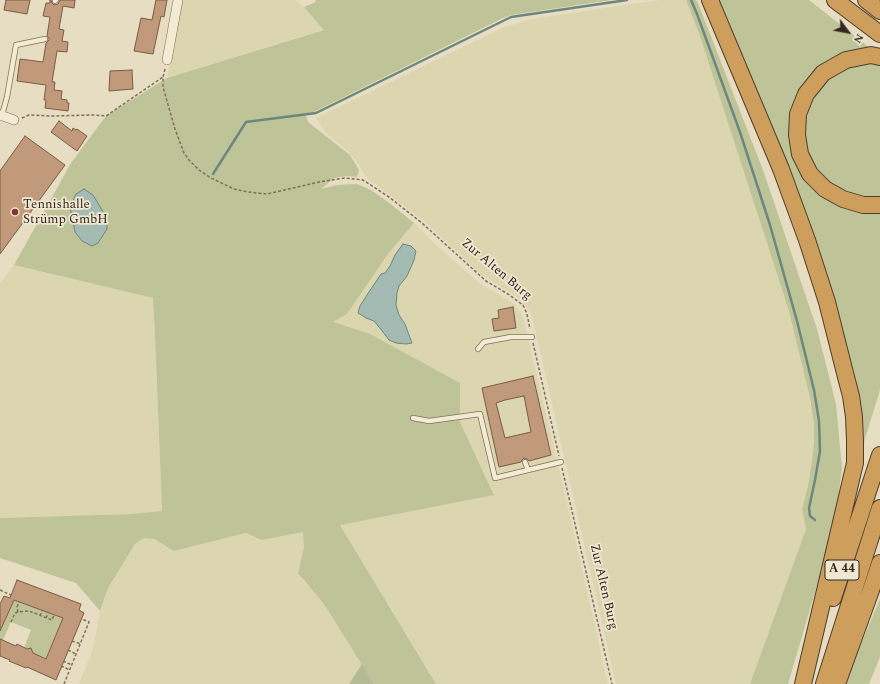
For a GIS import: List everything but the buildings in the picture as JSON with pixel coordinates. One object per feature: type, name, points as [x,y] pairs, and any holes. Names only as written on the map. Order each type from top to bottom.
[{"type":"highway","points":[[710,0],[781,169],[807,240],[829,309],[851,396],[854,417],[855,463],[804,684]]},
{"type":"highway","points":[[835,0],[880,34]]},
{"type":"highway","points":[[866,0],[880,11]]},
{"type":"highway","points":[[880,57],[871,55],[846,60],[823,73],[806,94],[798,114],[797,135],[800,154],[810,174],[825,189],[843,199],[864,205],[880,205]]},
{"type":"highway","name":"A 44","points":[[804,684],[880,455]]},
{"type":"highway","name":"A 44","points":[[824,684],[880,508]]},
{"type":"highway","points":[[837,684],[880,563]]},
{"type":"highway","points":[[844,665],[862,630],[880,586]]},
{"type":"street","points":[[167,60],[178,0]]},
{"type":"street","points":[[1,115],[14,120]]},
{"type":"lane","points":[[1,115],[16,45],[45,39]]},
{"type":"lane","points":[[478,349],[484,342],[510,337],[532,337]]},
{"type":"lane","points":[[413,418],[429,421],[480,414],[495,478],[561,462]]},
{"type":"lane","points":[[526,462],[528,470]]},
{"type":"path","name":"Zur Alten Burg","points":[[14,120],[29,115],[106,116],[163,77],[163,87],[180,144],[189,160],[199,170],[211,178],[234,189],[267,194],[319,182],[345,178],[363,180],[422,223],[486,281],[523,305],[527,314],[612,684]]},
{"type":"path","points":[[0,590],[11,594]]},
{"type":"path","points":[[18,612],[17,607],[19,602]]},
{"type":"path","points":[[11,622],[15,613],[18,612],[29,611],[52,620],[54,615]]},
{"type":"path","points":[[40,616],[42,611]]},
{"type":"path","points":[[46,618],[48,613]]},
{"type":"path","points":[[64,684],[89,622],[82,619]]},
{"type":"path","points":[[72,641],[80,644]]},
{"type":"path","points":[[68,650],[76,654]]},
{"type":"path","points":[[63,661],[72,665]]},
{"type":"path","points":[[61,666],[70,670]]},
{"type":"shaded area","points":[[182,0],[295,0],[304,7],[325,29],[167,78]]},
{"type":"shaded area","points":[[660,0],[686,0],[701,39],[789,311],[810,398],[814,425],[812,461],[802,509],[806,529],[750,684],[616,684],[532,316],[522,300],[482,275],[424,221],[367,178],[349,152],[327,134],[316,118],[502,28],[531,19]]},
{"type":"shaded area","points":[[414,223],[436,245],[478,282],[513,303],[523,317],[608,684],[436,684],[340,524],[494,494],[460,422],[459,383],[333,322],[347,314],[388,254]]},
{"type":"shaded area","points":[[14,265],[153,298],[162,511],[131,514],[0,518],[0,283]]},
{"type":"shaded area","points":[[303,532],[304,547],[298,574],[326,607],[362,664],[349,684],[79,684],[93,649],[100,611],[108,588],[135,544],[144,538],[153,539],[175,551],[246,533],[262,540]]},
{"type":"green space","points":[[315,0],[612,0],[511,15],[503,18],[306,115],[308,122],[350,155],[359,170],[357,177],[347,176],[334,178],[321,189],[337,185],[357,184],[371,190],[414,223],[388,254],[347,314],[333,322],[370,334],[460,383],[460,422],[494,495],[340,525],[436,684],[374,684],[326,607],[298,574],[304,547],[303,532],[262,540],[246,533],[174,551],[154,539],[144,538],[135,544],[108,588],[100,611],[76,583],[0,558],[0,518],[131,514],[162,511],[153,298],[14,265],[71,163],[106,116],[167,78],[324,30],[304,7],[316,2]]},
{"type":"green space","points":[[686,0],[696,0],[698,3],[763,170],[817,329],[836,404],[842,468],[835,524],[788,684],[750,684],[806,529],[802,509],[808,486],[814,442],[814,425],[810,398],[789,311],[701,39]]},
{"type":"green space","points":[[713,0],[809,0],[880,56],[880,390],[860,455],[835,325]]},
{"type":"green space","points":[[880,599],[880,657],[869,684],[844,684]]},
{"type":"green space","points":[[14,600],[63,618],[46,659],[33,653],[31,649],[24,648],[31,630],[11,622],[3,640],[0,639],[0,631]]},
{"type":"green space","points":[[362,664],[374,684],[349,684]]},
{"type":"water","points":[[84,189],[93,195],[105,215],[107,224],[107,229],[98,243],[92,246],[82,241],[75,232],[70,207],[76,194]]},
{"type":"water","points":[[403,244],[411,246],[416,251],[407,276],[399,286],[397,293],[396,305],[399,315],[405,324],[412,343],[406,344],[396,343],[389,340],[374,321],[358,313],[360,306],[367,295],[381,274],[385,273],[390,266],[395,255]]},
{"type":"waterway","points":[[213,174],[246,122],[316,113],[511,17],[627,0]]},
{"type":"waterway","points":[[691,0],[740,132],[770,225],[797,321],[814,390],[819,421],[820,451],[809,508],[810,516],[815,520]]},
{"type":"place","name":"Tennishalle Strümp GmbH","points":[[15,212]]}]
